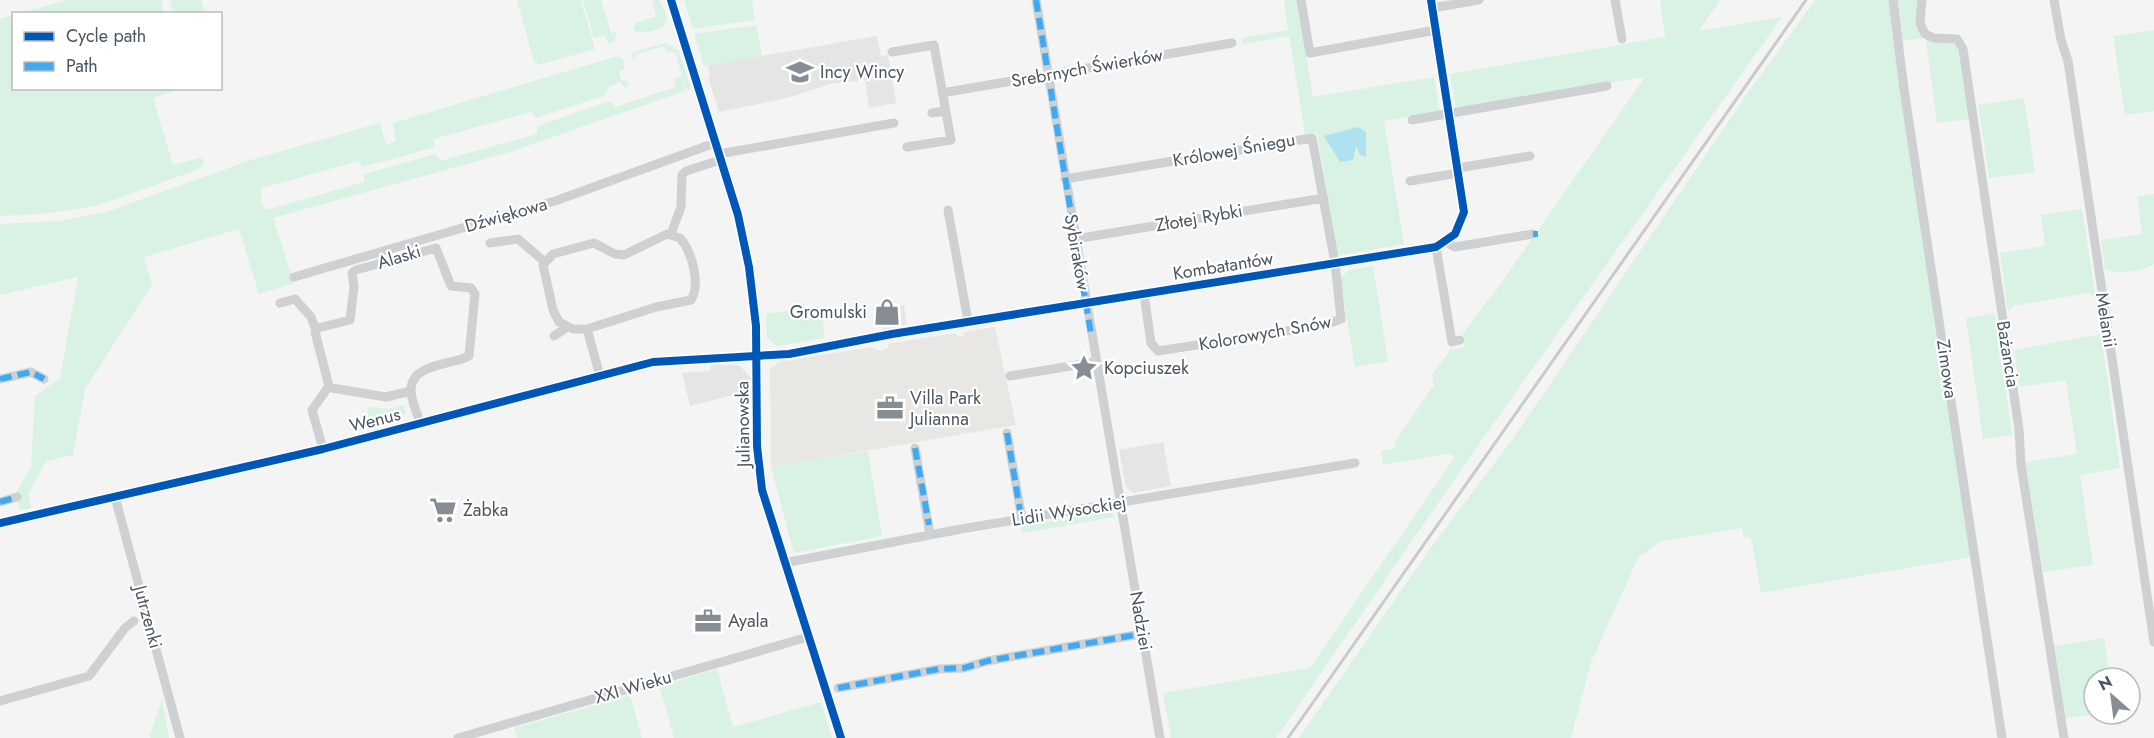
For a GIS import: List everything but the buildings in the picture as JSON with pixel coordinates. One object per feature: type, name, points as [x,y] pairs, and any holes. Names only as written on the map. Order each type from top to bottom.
[{"type":"street","name":"Julianowska","points":[[670,0],[715,143],[716,158],[738,215],[749,267],[757,357],[759,469],[765,503],[841,738]]},
{"type":"street","name":"Sybiraków","points":[[1036,0],[1095,362],[1121,504]]},
{"type":"street","points":[[1301,0],[1310,52],[1436,30]]},
{"type":"street","points":[[1431,4],[1479,0]]},
{"type":"street","points":[[1615,0],[1622,39]]},
{"type":"street","name":"Zimowa","points":[[1893,0],[1904,89],[2002,738]]},
{"type":"street","name":"Bażancia","points":[[1922,0],[1920,23],[1925,34],[1934,38],[1957,39],[1963,49],[2019,429],[2022,465],[2064,738]]},
{"type":"street","name":"Melanii","points":[[2054,0],[2061,40],[2068,61],[2154,642]]},
{"type":"street","name":"Kombatantów","points":[[757,357],[816,350],[968,321],[1436,247],[1446,242],[1459,228],[1464,212],[1431,4]]},
{"type":"street","name":"Srebrnych Świerków","points":[[942,93],[1232,43]]},
{"type":"street","points":[[892,52],[934,45],[951,140],[907,147]]},
{"type":"street","points":[[1412,120],[1607,86]]},
{"type":"street","points":[[932,113],[945,111]]},
{"type":"street","points":[[671,234],[681,207],[682,175],[686,171],[716,158],[894,123]]},
{"type":"street","name":"Królowej Śniegu","points":[[1065,179],[1310,137],[1314,142],[1335,263]]},
{"type":"street","name":"Dźwiękowa","points":[[294,277],[555,201],[715,143]]},
{"type":"street","points":[[1410,181],[1530,156]]},
{"type":"street","name":"Złotej Rybki","points":[[1075,239],[1324,198]]},
{"type":"street","points":[[948,210],[968,321]]},
{"type":"street","points":[[671,234],[684,242],[692,263],[695,290],[691,300],[682,304],[656,307],[587,329],[567,327],[559,322],[553,310],[543,271],[545,262],[553,254],[590,244],[624,255],[659,236],[671,234]]},
{"type":"street","points":[[1446,242],[1455,247],[1533,234]]},
{"type":"street","points":[[490,243],[518,238],[545,262]]},
{"type":"street","points":[[1436,247],[1452,342],[1460,340]]},
{"type":"street","name":"Alaski","points":[[316,330],[350,320],[354,286],[352,273],[356,270],[436,248],[451,286],[475,291],[469,356],[425,370],[411,391]]},
{"type":"street","name":"Kolorowych Snów","points":[[1144,294],[1152,346],[1155,350],[1165,351],[1338,321],[1342,317],[1335,263]]},
{"type":"street","points":[[279,303],[295,299],[311,317],[329,386]]},
{"type":"street","points":[[554,336],[567,327]]},
{"type":"street","points":[[587,329],[600,376]]},
{"type":"street","name":"Wenus","points":[[0,523],[323,449],[667,360],[757,357]]},
{"type":"street","points":[[1010,376],[1095,362]]},
{"type":"street","points":[[0,378],[31,372],[44,379]]},
{"type":"street","points":[[329,386],[378,397],[411,391],[420,424]]},
{"type":"street","points":[[323,449],[312,410],[329,386]]},
{"type":"street","points":[[1007,433],[1022,519]]},
{"type":"street","points":[[915,448],[930,535]]},
{"type":"street","name":"Lidii Wysockiej","points":[[784,563],[930,535],[1355,463]]},
{"type":"street","name":"Jutrzenki","points":[[115,496],[180,738]]},
{"type":"street","points":[[0,502],[17,497]]},
{"type":"street","name":"Nadziei","points":[[1121,504],[1160,738]]},
{"type":"street","points":[[0,700],[89,676],[124,627],[134,621]]},
{"type":"street","points":[[838,688],[939,669],[964,668],[987,661],[1135,635]]},
{"type":"street","name":"XXI Wieku","points":[[458,738],[808,637]]},
{"type":"shaded area","name":"Incy Wincy","points":[[877,36],[881,56],[888,55],[896,103],[869,108],[865,80],[830,84],[791,97],[719,112],[708,77],[710,74],[708,65]]},
{"type":"shaded area","points":[[890,303],[890,306],[904,305],[907,324],[883,331],[878,307]]},
{"type":"shaded area","points":[[995,327],[1016,425],[771,467],[770,369],[779,362],[871,347],[882,351],[889,347],[888,344],[955,333],[958,336],[964,336],[963,332]]},
{"type":"shaded area","points":[[711,365],[739,365],[750,377],[750,391],[690,406],[682,373],[710,371]]},
{"type":"shaded area","points":[[1163,442],[1171,486],[1133,493],[1126,487],[1119,450]]},
{"type":"green space","points":[[67,0],[161,0],[164,12],[24,12]]},
{"type":"green space","points":[[170,0],[201,0],[205,12],[173,12]]},
{"type":"green space","points":[[517,0],[581,0],[595,49],[539,65],[534,62]]},
{"type":"green space","points":[[583,0],[601,0],[611,33],[616,32],[615,42],[608,44],[605,35],[594,38]]},
{"type":"green space","points":[[652,0],[659,0],[663,7],[667,19],[665,23],[662,27],[652,31],[636,32],[633,28],[636,23],[656,16]]},
{"type":"green space","points":[[684,0],[752,0],[755,20],[693,29]]},
{"type":"green space","points":[[1284,0],[1297,0],[1313,97],[1434,77],[1440,111],[1384,121],[1404,244],[1336,256],[1317,132],[1305,134],[1289,36],[1243,44],[1242,38],[1288,30]]},
{"type":"green space","points":[[1660,0],[1720,0],[1699,31],[1782,17],[1477,447],[1276,738],[1171,738],[1163,693],[1310,668],[1454,458],[1450,453],[1383,465],[1381,451],[1397,448],[1394,443],[1434,385],[1432,375],[1451,349],[1465,348],[1463,333],[1504,279],[1645,77],[1456,108],[1450,74],[1665,37]]},
{"type":"green space","points":[[1815,0],[1889,0],[1971,557],[1761,593],[1752,541],[1749,537],[1744,538],[1742,528],[1659,542],[1638,558],[1591,662],[1571,738],[1299,738],[1432,546],[1512,440],[1747,94]]},
{"type":"green space","points":[[1895,0],[1918,0],[1925,38],[1902,41]]},
{"type":"green space","points":[[12,15],[12,90],[176,90],[153,98],[173,165],[199,158],[203,159],[203,165],[197,170],[96,206],[43,214],[0,216],[0,19]]},
{"type":"green space","points":[[756,25],[762,56],[704,66],[694,34]]},
{"type":"green space","points":[[2154,30],[2154,111],[2125,115],[2113,36]]},
{"type":"green space","points":[[1926,40],[1955,42],[1959,50],[1969,119],[1937,123]]},
{"type":"green space","points":[[666,43],[679,51],[691,89],[687,90],[682,80],[685,91],[510,152],[273,218],[294,283],[259,294],[239,229],[144,257],[152,285],[85,389],[73,455],[46,461],[28,495],[31,508],[20,510],[16,493],[31,467],[35,396],[60,378],[78,277],[0,295],[0,224],[60,221],[106,212],[254,159],[380,123],[386,144],[396,142],[393,123],[618,56],[623,59],[625,69],[619,71],[621,80],[629,81],[627,87],[624,88],[621,82],[608,87],[606,95],[536,118],[531,112],[434,139],[435,147],[362,167],[359,161],[261,188],[261,204],[270,209],[364,182],[364,174],[436,154],[440,161],[537,134],[538,126],[610,101],[615,107],[675,87],[675,78],[682,76],[675,52],[668,53],[664,46],[636,54],[635,61],[631,57],[633,52]]},
{"type":"green space","points":[[2024,98],[2035,172],[1989,178],[1978,105]]},
{"type":"green space","points":[[2154,194],[2154,264],[2130,272],[2105,269],[2101,240],[2142,234],[2137,196]]},
{"type":"green space","points":[[2082,209],[2096,299],[2088,293],[2013,306],[2008,312],[2000,253],[2045,246],[2041,215]]},
{"type":"green space","points":[[1373,266],[1388,361],[1355,367],[1340,278],[1349,270]]},
{"type":"green space","points":[[821,306],[825,338],[777,346],[767,337],[766,314]]},
{"type":"green space","points":[[1995,313],[2012,435],[1983,439],[1966,318]]},
{"type":"green space","points":[[2101,334],[2120,468],[2080,475],[2093,565],[2043,572],[2025,462],[2077,454],[2066,380],[2020,387],[2014,350]]},
{"type":"green space","points":[[404,405],[406,414],[367,423],[368,407],[389,409]]},
{"type":"green space","points":[[868,451],[882,536],[794,553],[771,467]]},
{"type":"green space","points":[[1106,512],[1113,513],[1114,517],[1022,533],[1020,526]]},
{"type":"green space","points":[[2104,638],[2108,666],[2082,666],[2082,716],[2065,718],[2054,646]]},
{"type":"green space","points":[[717,669],[733,727],[821,702],[832,738],[674,738],[659,686]]},
{"type":"green space","points":[[630,695],[642,738],[517,738],[514,728]]},
{"type":"green space","points":[[162,699],[169,738],[151,738],[150,735]]},
{"type":"water","points":[[1358,127],[1366,132],[1366,157],[1360,155],[1356,146],[1353,160],[1340,162],[1324,136]]},
{"type":"railway","points":[[1288,738],[1806,0]]},
{"type":"marked path","points":[[1036,0],[1091,334]]},
{"type":"marked path","points":[[1533,234],[1538,234]]},
{"type":"marked path","points":[[0,379],[31,372],[44,379]]},
{"type":"marked path","points":[[1007,433],[1020,510]]},
{"type":"marked path","points":[[915,448],[929,525]]},
{"type":"marked path","points":[[0,502],[17,497]]},
{"type":"marked path","points":[[838,688],[939,669],[964,668],[987,661],[1135,635]]},
{"type":"cycle path","points":[[671,0],[738,215],[749,267],[756,326],[757,446],[762,490],[841,738]]},
{"type":"cycle path","points":[[0,523],[323,449],[653,362],[789,354],[892,334],[1436,247],[1455,234],[1464,212],[1431,0]]},
{"type":"place","name":"Incy Wincy","points":[[800,72]]},
{"type":"place","name":"Gromulski","points":[[887,312]]},
{"type":"place","name":"Kopciuszek","points":[[1084,368]]},
{"type":"place","name":"Villa Park Julianna","points":[[890,408]]},
{"type":"place","name":"Żabka","points":[[443,510]]},
{"type":"place","name":"Ayala","points":[[708,621]]}]
